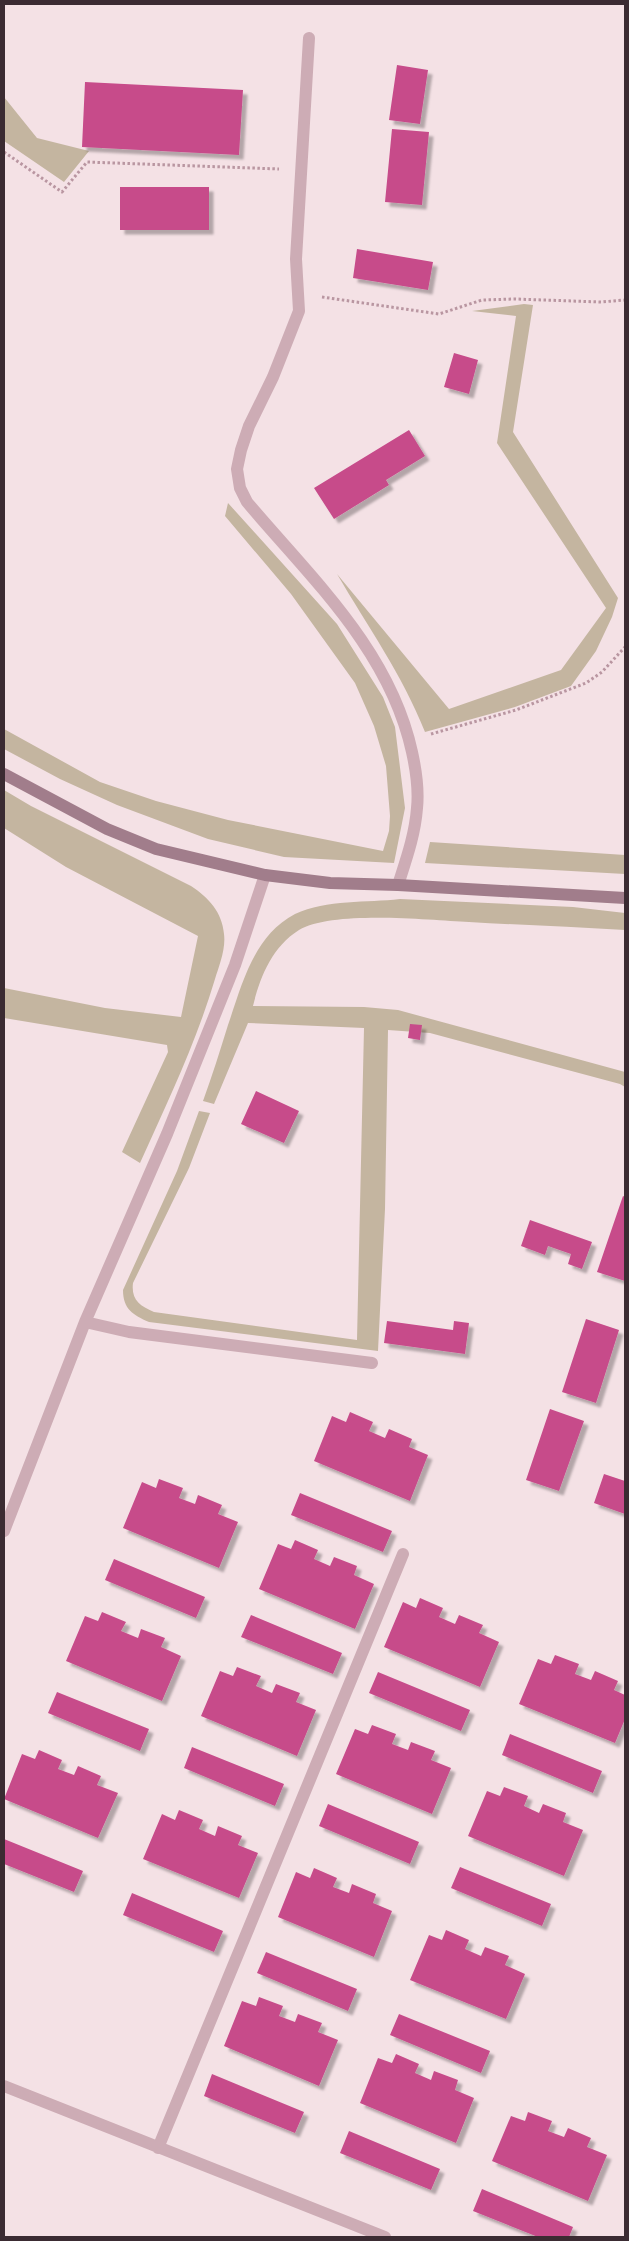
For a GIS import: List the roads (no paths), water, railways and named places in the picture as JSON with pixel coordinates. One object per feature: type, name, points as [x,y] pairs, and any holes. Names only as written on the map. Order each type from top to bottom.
[{"type":"street","points":[[309,38],[296,259],[299,311],[240,450],[237,469],[240,488],[247,502],[331,598],[376,662],[390,687],[409,740],[416,777],[417,806],[415,828],[398,885]]},
{"type":"street","points":[[4,774],[106,829],[156,849],[265,875],[330,883],[625,898]]},
{"type":"street","points":[[4,1531],[85,1322],[235,965],[265,875]]},
{"type":"street","points":[[85,1322],[129,1332],[372,1363]]},
{"type":"street","points":[[158,2148],[403,1554]]},
{"type":"street","points":[[4,2086],[385,2237]]}]
